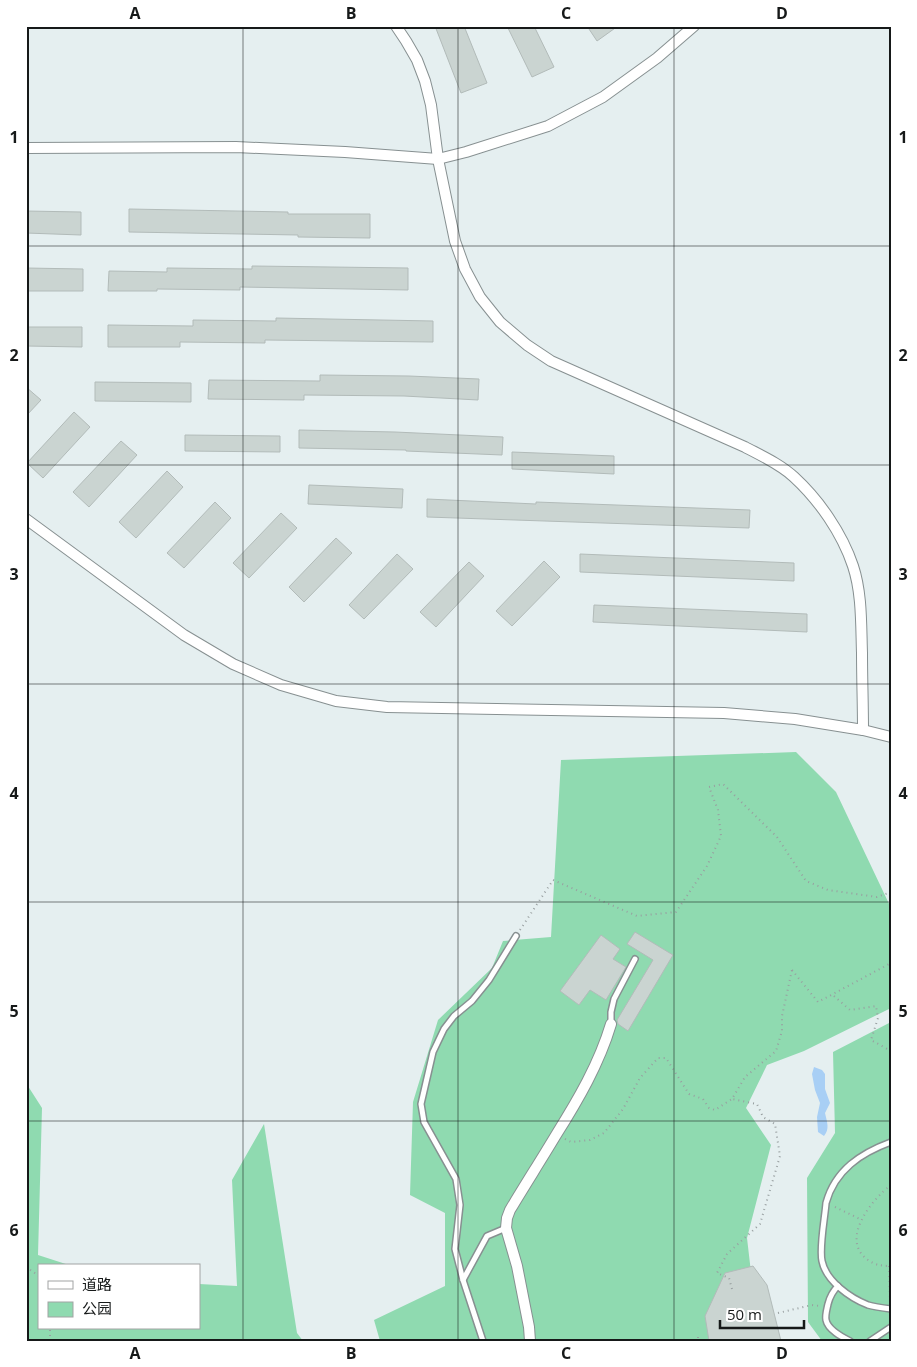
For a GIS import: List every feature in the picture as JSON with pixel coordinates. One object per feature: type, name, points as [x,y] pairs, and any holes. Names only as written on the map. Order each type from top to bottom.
[{"type":"street","points":[[396,26],[417,60],[432,105],[438,159],[455,241],[465,269],[480,296],[500,322],[526,345],[551,362],[746,447],[772,461],[794,476],[828,517],[853,566],[858,593],[862,622],[863,730]]},
{"type":"street","points":[[26,148],[236,147],[438,159],[548,126],[603,97],[658,58],[694,26]]},
{"type":"street","points":[[26,519],[184,635],[233,664],[282,685],[336,702],[387,707],[724,713],[795,719],[863,730],[891,737]]},
{"type":"street","points":[[530,1341],[520,1283],[506,1228],[506,1218],[588,1080],[611,1024]]},
{"type":"lane","points":[[483,1341],[455,1249],[460,1205],[456,1179],[424,1122],[421,1104],[433,1052],[444,1029],[454,1016],[472,1001],[516,936]]},
{"type":"lane","points":[[611,1024],[614,999],[635,959]]},
{"type":"lane","points":[[890,1309],[867,1305],[848,1294],[831,1278],[822,1261],[821,1254],[826,1203],[838,1178],[844,1170],[864,1154],[891,1142]]},
{"type":"lane","points":[[463,1280],[487,1236],[506,1228]]},
{"type":"lane","points":[[838,1286],[830,1298],[826,1320],[828,1326],[850,1341]]},
{"type":"lane","points":[[870,1341],[891,1327]]},
{"type":"path","points":[[516,936],[553,880],[637,916],[676,912],[707,866],[721,836],[718,810],[709,787],[723,784],[778,837],[806,881],[828,890],[877,897],[891,892]]},
{"type":"path","points":[[556,1135],[571,1142],[590,1140],[604,1133],[623,1109],[640,1078],[658,1058],[666,1058],[689,1094],[703,1099],[709,1108],[714,1110],[732,1099],[745,1077],[776,1051],[782,1031],[782,1016],[792,970],[818,1002],[891,963]]},
{"type":"path","points":[[833,995],[850,1010],[876,1006],[878,1018],[871,1040],[891,1051]]},
{"type":"path","points":[[732,1099],[757,1104],[763,1117],[775,1124],[780,1156],[760,1224],[728,1254],[717,1273],[729,1278],[732,1289]]},
{"type":"path","points":[[890,1309],[890,1266],[881,1266],[865,1258],[857,1245],[857,1236],[858,1228],[874,1200],[891,1184]]},
{"type":"path","points":[[826,1203],[862,1220]]},
{"type":"path","points":[[26,1267],[38,1275]]},
{"type":"path","points":[[778,1313],[812,1305]]},
{"type":"green space","points":[[796,752],[836,792],[891,908],[891,1008],[804,1051],[767,1065],[746,1108],[771,1145],[747,1238],[759,1341],[380,1341],[374,1320],[445,1286],[445,1213],[410,1195],[413,1102],[438,1020],[492,968],[503,941],[551,937],[561,760]]},
{"type":"green space","points":[[891,1022],[891,1341],[822,1341],[808,1322],[807,1178],[835,1133],[833,1052]]},
{"type":"green space","points":[[26,1083],[42,1108],[38,1255],[66,1264],[38,1264],[38,1330],[200,1330],[200,1284],[237,1286],[232,1180],[264,1124],[297,1333],[303,1341],[26,1341]]},
{"type":"water","points":[[814,1067],[822,1070],[825,1074],[825,1089],[830,1103],[825,1113],[827,1128],[824,1136],[818,1132],[817,1117],[820,1103],[812,1074]]},
{"type":"building","points":[[435,26],[464,26],[487,83],[461,93]]},
{"type":"building","points":[[507,26],[534,26],[554,67],[532,77]]},
{"type":"building","points":[[587,26],[618,26],[597,41]]},
{"type":"building","points":[[129,209],[288,212],[288,214],[370,214],[370,238],[129,232]]},
{"type":"building","points":[[26,211],[81,212],[81,235],[26,233]]},
{"type":"building","points":[[252,266],[408,268],[408,290],[240,287],[240,290],[157,289],[157,291],[108,291],[109,271],[167,272],[167,268],[252,269]]},
{"type":"building","points":[[26,268],[83,269],[83,291],[26,291]]},
{"type":"building","points":[[276,318],[433,321],[433,342],[265,340],[265,343],[180,342],[180,347],[108,347],[108,325],[193,326],[193,320],[276,321]]},
{"type":"building","points":[[26,327],[82,327],[82,347],[26,346]]},
{"type":"building","points":[[320,375],[479,379],[478,400],[404,396],[304,395],[304,400],[208,399],[209,380],[320,381]]},
{"type":"building","points":[[95,382],[191,383],[191,402],[95,401]]},
{"type":"building","points":[[26,387],[41,400],[26,416]]},
{"type":"building","points":[[74,412],[90,427],[43,478],[27,463]]},
{"type":"building","points":[[299,430],[503,437],[502,455],[406,450],[299,448]]},
{"type":"building","points":[[185,435],[280,436],[280,452],[185,451]]},
{"type":"building","points":[[121,441],[137,455],[89,507],[73,492]]},
{"type":"building","points":[[512,452],[614,456],[614,474],[512,469]]},
{"type":"building","points":[[167,471],[183,487],[136,538],[119,522]]},
{"type":"building","points":[[309,485],[403,489],[402,508],[308,504]]},
{"type":"building","points":[[427,499],[750,510],[749,528],[427,517]]},
{"type":"building","points":[[215,502],[231,518],[184,568],[167,553]]},
{"type":"building","points":[[281,513],[297,528],[249,578],[233,563]]},
{"type":"building","points":[[336,538],[352,553],[304,602],[289,587]]},
{"type":"building","points":[[397,554],[413,569],[364,619],[349,605]]},
{"type":"building","points":[[580,554],[794,563],[794,581],[580,572]]},
{"type":"building","points":[[544,561],[560,577],[512,626],[496,611]]},
{"type":"building","points":[[469,562],[484,576],[436,627],[420,612]]},
{"type":"building","points":[[594,605],[807,614],[807,632],[593,622]]},
{"type":"building","points":[[635,932],[673,955],[628,1031],[618,1024],[617,1020],[653,960],[627,944]]},
{"type":"building","points":[[601,935],[620,949],[613,959],[626,967],[606,1000],[590,990],[579,1005],[560,991]]},
{"type":"building","points":[[753,1266],[767,1285],[781,1341],[709,1341],[705,1316],[725,1273]]}]
